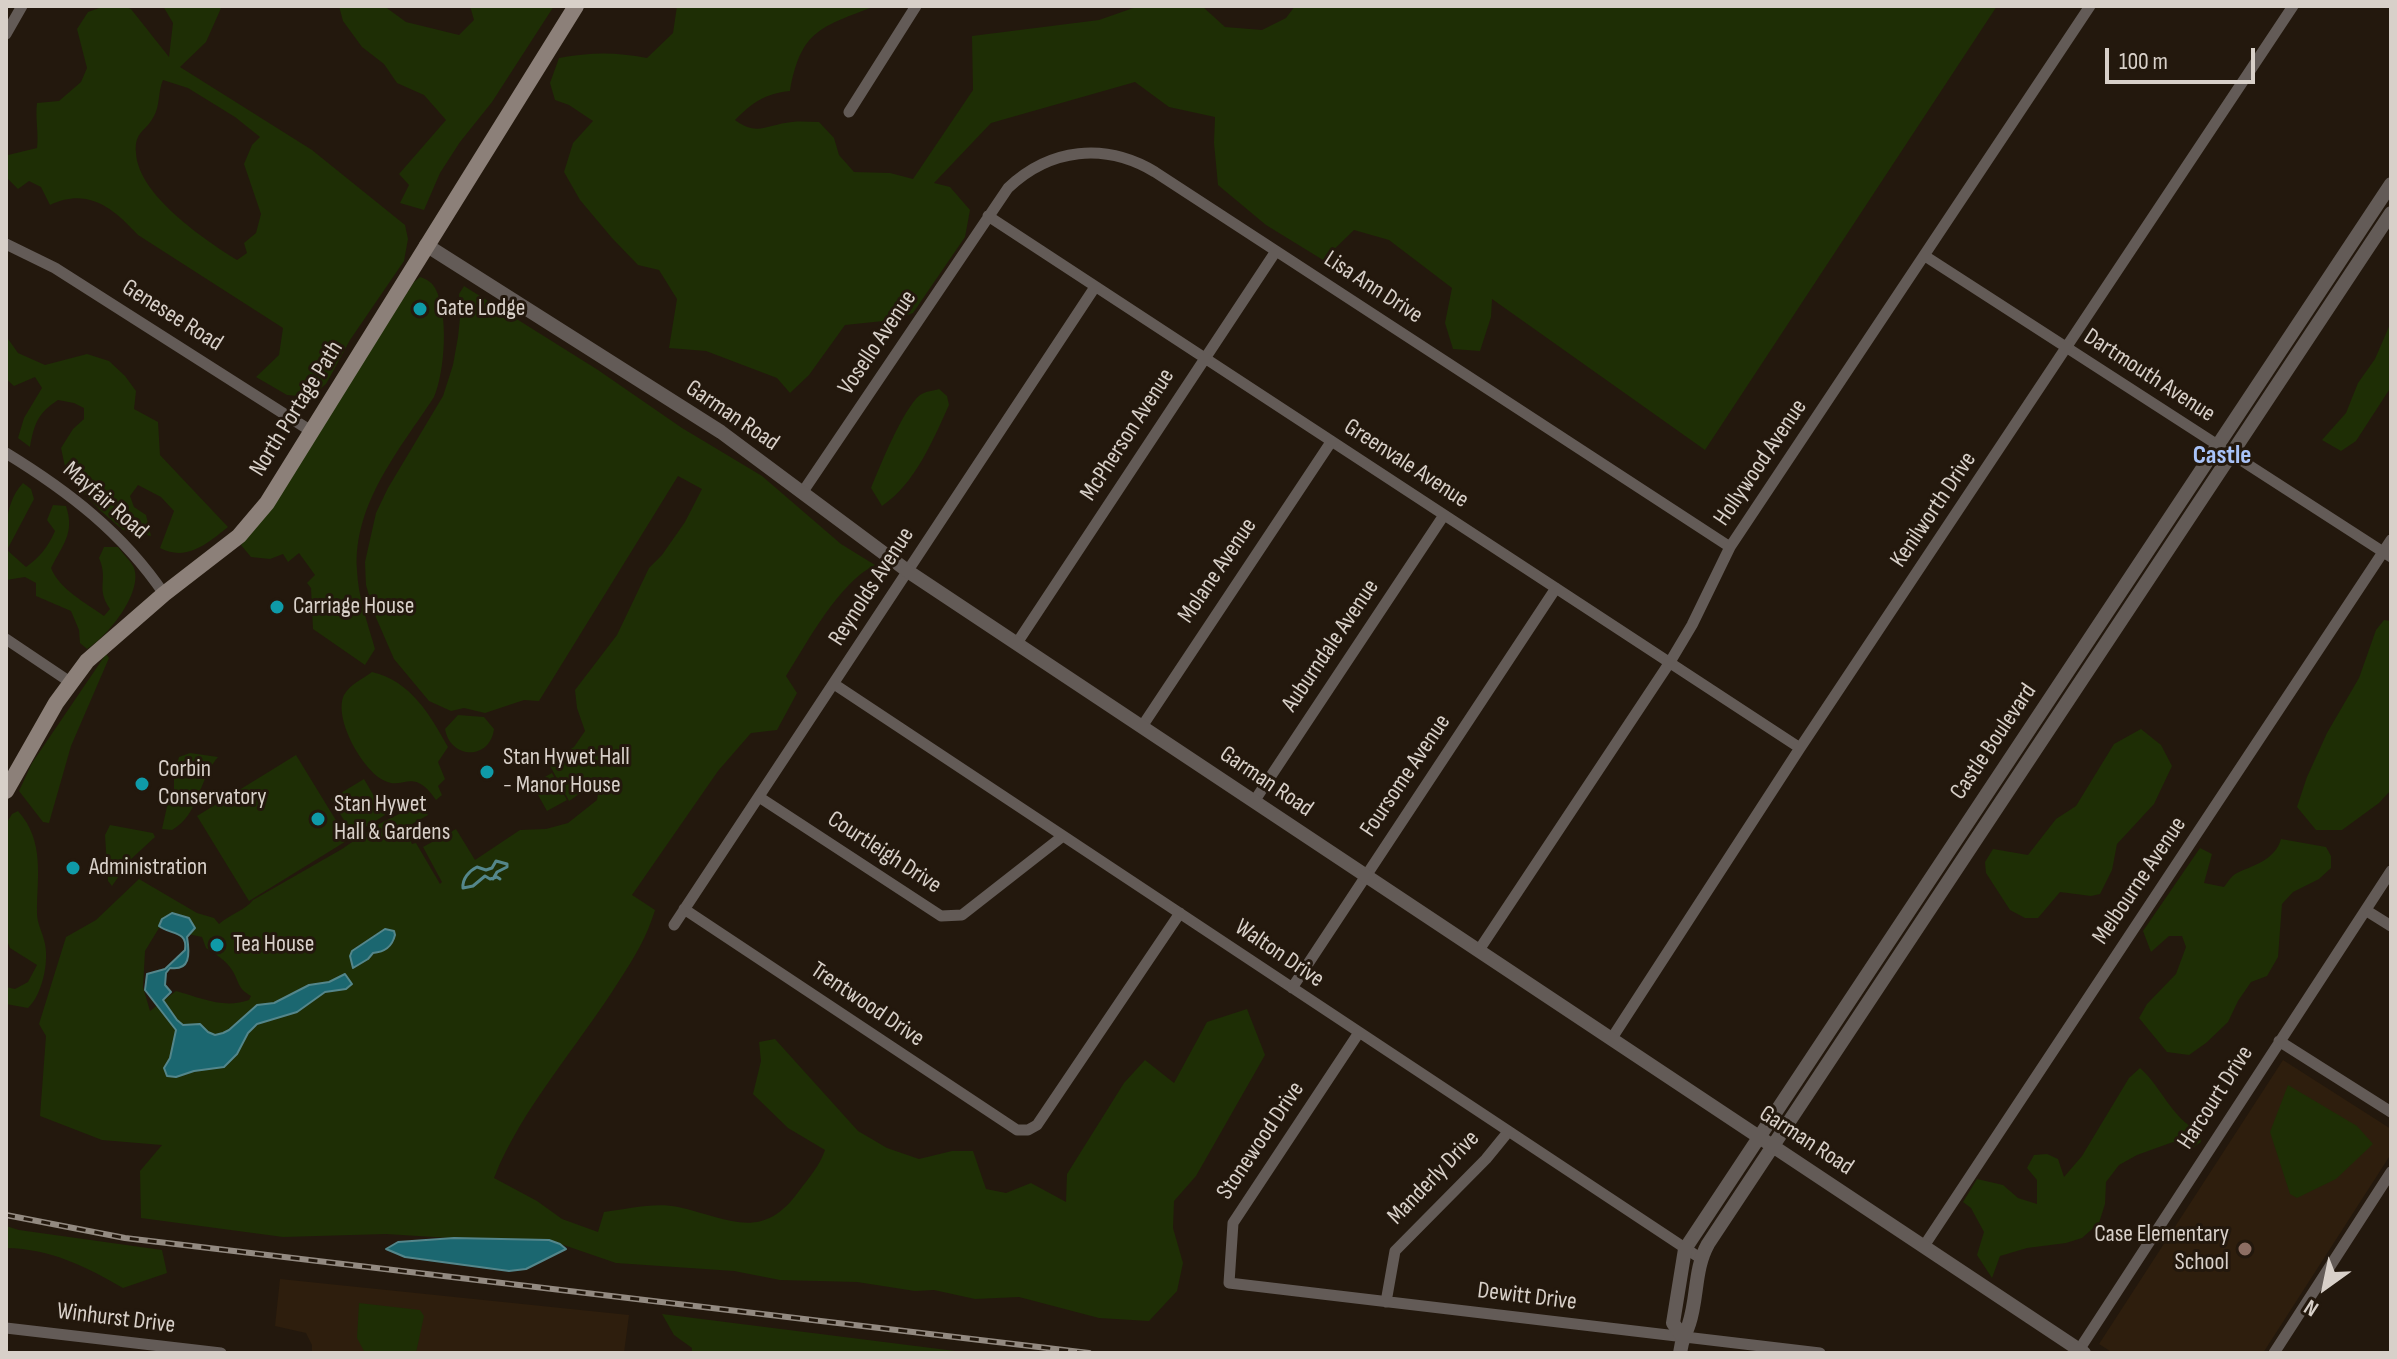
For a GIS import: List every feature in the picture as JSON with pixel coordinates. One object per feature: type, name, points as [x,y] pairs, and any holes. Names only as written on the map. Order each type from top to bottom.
[{"type":"main road","name":"North Portage Path","points":[[6,791],[70,682],[103,646],[239,536],[267,503],[576,6]]},
{"type":"street","points":[[6,34],[22,6]]},
{"type":"street","points":[[849,112],[916,6]]},
{"type":"street","name":"Hollywood Avenue","points":[[1479,950],[1670,662],[1730,547],[2090,6]]},
{"type":"street","name":"Kenilworth Drive","points":[[1612,1038],[1800,748],[2293,6]]},
{"type":"street","name":"Lisa Ann Drive","points":[[988,216],[1019,177],[1041,164],[1068,154],[1119,155],[1141,164],[1730,547]]},
{"type":"street","name":"Castle Boulevard","points":[[1682,1336],[1673,1323],[1685,1249],[2391,184]]},
{"type":"street","name":"Castle Boulevard","points":[[1680,1353],[1682,1336],[1689,1324],[1700,1258],[2391,213]]},
{"type":"street","name":"Greenvale Avenue","points":[[988,216],[1800,748]]},
{"type":"street","name":"Vosello Avenue","points":[[802,493],[988,216]]},
{"type":"street","name":"Genesee Road","points":[[6,244],[55,268],[311,431]]},
{"type":"street","name":"Garman Road","points":[[426,245],[721,432],[909,572],[1774,1145],[2080,1352]]},
{"type":"street","points":[[2349,247],[2363,256]]},
{"type":"street","name":"McPherson Avenue","points":[[1017,643],[1276,251]]},
{"type":"street","name":"Dartmouth Avenue","points":[[1925,256],[2387,555]]},
{"type":"street","name":"Reynolds Avenue","points":[[674,925],[1095,287]]},
{"type":"street","name":"Molane Avenue","points":[[1143,725],[1331,442]]},
{"type":"street","name":"Mayfair Road","points":[[6,453],[67,492],[93,513],[134,554],[164,594]]},
{"type":"street","name":"Auburndale Avenue","points":[[1255,800],[1444,515]]},
{"type":"street","name":"Melbourne Avenue","points":[[1924,1246],[2387,555],[2391,540]]},
{"type":"street","name":"Foursome Avenue","points":[[1292,988],[1556,588]]},
{"type":"street","points":[[6,639],[70,682]]},
{"type":"street","points":[[2071,667],[2085,676]]},
{"type":"street","name":"Walton Drive","points":[[834,684],[1700,1258]]},
{"type":"street","name":"Courtleigh Drive","points":[[759,797],[941,916],[962,915],[1063,836]]},
{"type":"street","points":[[1957,838],[1972,848]]},
{"type":"street","name":"Harcourt Drive","points":[[2080,1352],[2391,871]]},
{"type":"street","name":"Trentwood Drive","points":[[684,909],[1017,1130],[1028,1130],[1037,1125],[1180,913]]},
{"type":"street","points":[[2367,911],[2391,926]]},
{"type":"street","points":[[1849,1003],[1863,1012]]},
{"type":"street","name":"Stonewood Drive","points":[[1229,1283],[1233,1223],[1358,1034]]},
{"type":"street","points":[[2279,1041],[2391,1112]]},
{"type":"street","name":"Manderly Drive","points":[[1386,1302],[1395,1251],[1486,1159],[1508,1132]]},
{"type":"street","points":[[2274,1353],[2391,1172]]},
{"type":"street","name":"Dewitt Drive","points":[[1229,1283],[1820,1353]]},
{"type":"street","name":"Winhurst Drive","points":[[6,1328],[221,1353]]},
{"type":"shaded area","name":"Case Elementary School","points":[[2283,1060],[2391,1129],[2391,1154],[2263,1353],[2113,1353],[2099,1344]]},
{"type":"shaded area","points":[[280,1279],[629,1315],[624,1353],[312,1353],[306,1333],[275,1326]]},
{"type":"green space","points":[[105,6],[131,9],[169,57],[173,23],[163,6],[222,6],[206,42],[180,67],[312,150],[405,225],[408,239],[404,261],[350,340],[326,384],[310,397],[287,395],[256,377],[279,355],[283,328],[138,235],[119,216],[99,203],[76,198],[50,205],[41,187],[29,181],[18,189],[6,177],[8,155],[37,148],[37,103],[59,101],[81,82],[87,68],[77,29],[88,12]],"holes":[[[163,80],[188,88],[235,117],[260,137],[252,145],[244,164],[261,214],[256,233],[244,243],[247,253],[237,260],[175,215],[148,185],[140,169],[137,140],[156,112]]]},
{"type":"green space","points":[[339,6],[384,6],[406,22],[459,35],[474,20],[470,6],[554,6],[492,102],[440,173],[424,210],[400,203],[409,185],[399,174],[446,120],[424,95],[397,83],[384,64],[362,47],[343,21]]},
{"type":"green space","points":[[677,6],[875,6],[841,19],[817,33],[800,55],[790,91],[760,100],[735,120],[756,129],[792,122],[819,122],[834,138],[839,155],[854,172],[890,173],[913,179],[973,90],[972,36],[1099,20],[1139,6],[1202,6],[1225,27],[1262,30],[1286,18],[1295,6],[1997,6],[1705,450],[1492,299],[1491,317],[1480,351],[1453,349],[1445,323],[1452,288],[1389,240],[1354,230],[1323,260],[1266,225],[1218,185],[1215,117],[1169,107],[1135,82],[991,123],[934,183],[950,187],[970,210],[965,237],[913,313],[893,320],[845,325],[809,375],[790,393],[777,378],[706,351],[669,348],[677,299],[659,270],[638,265],[580,200],[564,172],[573,143],[593,121],[555,100],[550,83],[559,58],[603,54],[647,58],[673,33]]},
{"type":"green space","points":[[420,277],[434,286],[442,312],[444,342],[441,373],[434,397],[381,478],[363,522],[357,570],[375,649],[365,665],[313,629],[311,588],[307,583],[315,575],[299,553],[288,562],[283,554],[270,559],[251,557],[241,545],[256,528]]},
{"type":"green space","points":[[464,286],[598,370],[682,428],[762,476],[841,544],[875,565],[862,573],[837,599],[786,676],[797,693],[777,730],[751,733],[718,771],[632,895],[655,910],[644,938],[603,1005],[519,1127],[494,1178],[537,1201],[562,1219],[598,1232],[604,1212],[651,1206],[678,1207],[743,1223],[772,1217],[799,1191],[825,1150],[788,1128],[753,1094],[761,1061],[759,1042],[775,1039],[858,1131],[887,1148],[919,1159],[952,1151],[973,1151],[986,1189],[1006,1193],[1031,1183],[1066,1202],[1067,1174],[1124,1083],[1145,1060],[1174,1083],[1207,1022],[1247,1009],[1265,1055],[1196,1176],[1174,1201],[1173,1228],[1183,1263],[1177,1291],[1149,1321],[1099,1318],[1019,1297],[975,1299],[934,1290],[915,1291],[857,1282],[780,1280],[734,1271],[616,1263],[549,1240],[499,1241],[386,1234],[283,1237],[141,1218],[140,1171],[162,1145],[102,1140],[40,1116],[46,1036],[39,1024],[66,937],[96,920],[139,879],[197,913],[214,918],[219,924],[377,825],[417,807],[428,809],[425,811],[428,815],[410,825],[407,834],[412,844],[416,843],[440,884],[442,882],[423,847],[456,829],[475,860],[520,830],[546,829],[568,823],[597,800],[598,794],[591,790],[569,801],[548,762],[574,747],[585,731],[575,690],[617,635],[649,568],[685,522],[702,489],[678,476],[539,701],[524,700],[485,713],[464,708],[451,711],[429,701],[394,659],[374,613],[366,585],[365,562],[376,513],[443,396],[458,337],[459,294]],"holes":[[[159,928],[202,937],[206,948],[230,966],[241,988],[251,996],[249,1000],[222,1003],[176,991],[150,1011],[143,987],[145,951]]]},
{"type":"green space","points":[[2391,322],[2391,387],[2356,441],[2341,451],[2322,440],[2346,413],[2358,383],[2375,359]]},
{"type":"green space","points":[[6,336],[18,353],[45,365],[87,354],[109,361],[136,391],[134,409],[158,422],[160,455],[228,527],[188,552],[170,552],[160,548],[174,511],[161,497],[138,485],[130,496],[134,507],[146,515],[151,536],[123,530],[67,476],[61,448],[73,429],[84,419],[84,408],[58,400],[38,420],[30,447],[18,438],[24,418],[42,388],[35,377],[14,386],[6,379]]},
{"type":"green space","points":[[939,389],[947,396],[949,405],[936,432],[913,474],[882,506],[871,488],[892,438],[913,402],[920,395]]},
{"type":"green space","points":[[23,483],[31,489],[34,499],[7,550],[26,567],[43,551],[55,531],[47,520],[53,505],[66,506],[69,524],[66,538],[51,568],[60,583],[74,595],[104,616],[110,609],[103,595],[99,558],[104,547],[118,547],[134,568],[133,590],[128,601],[113,625],[87,649],[80,643],[79,630],[71,611],[36,596],[36,583],[25,577],[6,580],[8,516]]},
{"type":"green space","points":[[2384,620],[2391,621],[2391,790],[2379,803],[2342,830],[2316,830],[2297,807],[2327,733],[2359,678],[2376,630]]},
{"type":"green space","points":[[106,654],[109,658],[71,746],[49,823],[43,822],[19,791],[32,763]]},
{"type":"green space","points":[[372,672],[386,676],[408,691],[426,712],[448,747],[438,762],[445,779],[438,786],[442,795],[436,800],[414,781],[390,783],[383,780],[366,765],[352,742],[342,716],[344,695]]},
{"type":"green space","points":[[458,715],[484,717],[494,729],[485,747],[478,751],[462,751],[448,739],[445,729]]},
{"type":"green space","points":[[2141,729],[2161,745],[2172,766],[2154,804],[2117,844],[2112,870],[2100,894],[2091,896],[2060,892],[2038,918],[2025,918],[2010,910],[1986,873],[1985,862],[1993,849],[2028,855],[2056,819],[2076,806],[2114,744]]},
{"type":"green space","points":[[190,753],[218,757],[188,815],[172,830],[162,829],[168,802],[174,792],[179,757]]},
{"type":"green space","points":[[296,755],[348,840],[249,901],[197,816]]},
{"type":"green space","points":[[552,773],[567,800],[547,811],[532,784]]},
{"type":"green space","points":[[364,779],[385,815],[353,835],[331,799]]},
{"type":"green space","points":[[18,811],[27,823],[36,847],[37,917],[46,952],[41,987],[28,1008],[6,1004],[6,987],[15,989],[28,982],[37,965],[10,948],[6,938],[6,824]]},
{"type":"green space","points":[[110,825],[153,833],[155,837],[130,860],[112,886],[108,881],[105,835]]},
{"type":"green space","points":[[2281,839],[2326,847],[2331,856],[2331,868],[2319,879],[2293,892],[2282,904],[2278,957],[2267,976],[2251,982],[2228,1022],[2189,1055],[2167,1052],[2139,1018],[2147,1004],[2176,974],[2186,947],[2182,936],[2169,936],[2151,952],[2143,931],[2200,848],[2212,854],[2204,883],[2224,887],[2235,874],[2269,857]]},
{"type":"green space","points":[[2140,1068],[2181,1118],[2199,1132],[2201,1142],[2191,1149],[2173,1142],[2119,1165],[2106,1182],[2105,1204],[2099,1223],[2082,1238],[2000,1256],[1992,1278],[1977,1255],[1984,1232],[1971,1208],[1963,1202],[1977,1179],[2003,1185],[2018,1198],[2037,1204],[2037,1180],[2027,1168],[2034,1155],[2047,1154],[2058,1159],[2064,1177],[2082,1156],[2129,1078]]},
{"type":"green space","points":[[2288,1085],[2357,1126],[2373,1144],[2336,1179],[2297,1198],[2290,1194],[2270,1132]]},
{"type":"green space","points":[[6,1226],[162,1250],[167,1273],[123,1288],[53,1255],[6,1248]]},
{"type":"green space","points":[[359,1303],[420,1310],[424,1316],[416,1353],[365,1353],[357,1338]]},
{"type":"green space","points":[[662,1314],[971,1353],[692,1353],[692,1348],[674,1335]]},
{"type":"water","points":[[172,913],[189,918],[195,928],[187,937],[188,956],[185,964],[170,968],[166,973],[165,985],[171,992],[163,1000],[183,1025],[200,1024],[215,1035],[229,1030],[257,1005],[274,1003],[309,985],[329,982],[345,974],[352,984],[346,989],[325,992],[297,1012],[257,1024],[224,1067],[167,1076],[164,1068],[170,1058],[176,1030],[145,990],[147,974],[165,969],[185,950],[181,936],[159,926],[162,919]]},
{"type":"water","points":[[385,929],[394,931],[390,946],[373,953],[353,968],[352,951]]},
{"type":"water","points":[[454,1238],[549,1240],[566,1249],[526,1269],[509,1271],[405,1257],[386,1249],[398,1242]]},
{"type":"waterway","points":[[493,879],[497,872],[507,867],[507,864],[496,861],[492,868],[486,870],[477,867],[467,876],[463,888],[473,886],[485,876],[490,879],[497,877],[500,879]]},
{"type":"railway","points":[[6,1215],[125,1238],[1089,1353]]},
{"type":"place","name":"Gate Lodge","points":[[420,309]]},
{"type":"place","name":"Carriage House","points":[[277,607]]},
{"type":"place","name":"Stan Hywet Hall - Manor House","points":[[487,772]]},
{"type":"place","name":"Corbin Conservatory","points":[[142,784]]},
{"type":"place","name":"Stan Hywet Hall & Gardens","points":[[318,819]]},
{"type":"place","name":"Administration","points":[[73,868]]},
{"type":"place","name":"Tea House","points":[[217,945]]},
{"type":"place","name":"Case Elementary School","points":[[2245,1249]]},
{"type":"district","name":"Castle","points":[[2222,456]]}]
